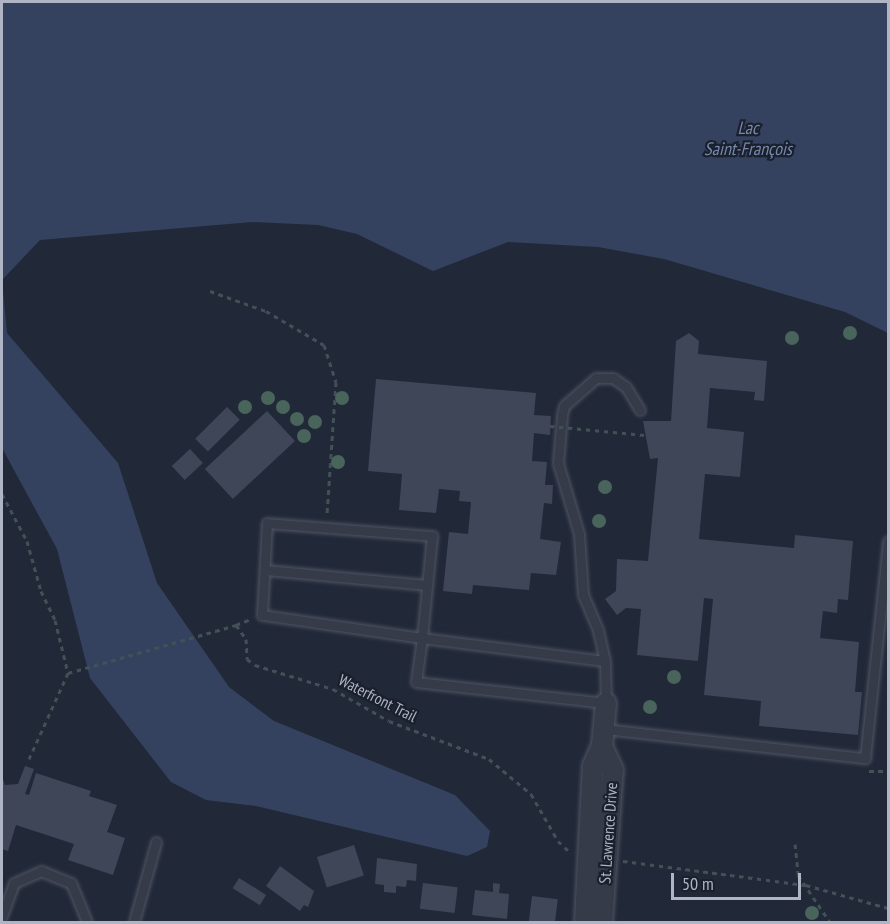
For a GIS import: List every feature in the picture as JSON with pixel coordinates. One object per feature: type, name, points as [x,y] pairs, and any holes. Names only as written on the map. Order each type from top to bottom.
[{"type":"street","name":"St. Lawrence Drive","points":[[602,922],[593,766],[604,737],[606,703]]},
{"type":"street","name":"St. Lawrence Drive","points":[[585,922],[597,858]]},
{"type":"lane","points":[[605,661],[422,638],[262,615],[267,523],[432,536],[422,638],[416,682],[606,703],[605,661],[598,630],[583,595],[579,534],[558,463],[562,415],[570,399],[596,378],[613,378],[626,387],[640,410]]},
{"type":"lane","points":[[604,737],[865,758],[888,541]]},
{"type":"lane","points":[[265,570],[427,585]]},
{"type":"lane","points":[[134,922],[156,842]]},
{"type":"lane","points":[[2,916],[14,883],[41,871],[71,883],[87,922]]},
{"type":"path","points":[[210,291],[266,311],[324,345],[336,382],[327,527]]},
{"type":"path","points":[[550,426],[645,435]]},
{"type":"path","points":[[2,494],[27,541],[41,591],[55,620],[68,674],[28,759]]},
{"type":"path","name":"Waterfront Trail","points":[[68,674],[236,625],[246,639],[247,659],[255,665],[333,689],[389,721],[489,759],[531,794],[562,845],[571,853],[806,885],[888,908]]},
{"type":"path","points":[[865,771],[888,771]]},
{"type":"path","points":[[795,844],[798,874],[830,922]]},
{"type":"water","name":"Lac Saint-François","points":[[2,2],[888,2],[888,333],[845,312],[664,259],[598,247],[508,242],[433,271],[357,234],[318,225],[252,222],[40,240],[2,280]]},
{"type":"water","points":[[2,280],[7,333],[118,463],[157,583],[229,687],[274,721],[455,795],[490,831],[487,847],[467,856],[256,806],[206,800],[171,782],[90,678],[57,549],[2,448]]},
{"type":"building","points":[[689,333],[699,341],[698,354],[767,361],[764,401],[754,400],[755,392],[710,388],[707,428],[744,432],[740,477],[705,474],[699,539],[794,548],[795,535],[853,541],[848,600],[838,599],[837,613],[823,611],[820,638],[859,642],[855,692],[862,692],[858,735],[759,726],[761,701],[704,695],[713,599],[704,598],[698,661],[637,655],[641,609],[626,608],[617,615],[605,599],[616,591],[617,559],[648,561],[658,458],[650,459],[643,421],[671,421],[676,341]]},
{"type":"building","points":[[376,379],[536,393],[534,415],[551,416],[550,435],[534,433],[532,461],[547,462],[545,485],[553,485],[552,504],[544,503],[540,539],[561,542],[556,575],[531,573],[529,590],[473,585],[472,594],[443,591],[449,532],[468,534],[471,502],[459,501],[460,491],[439,489],[436,513],[399,510],[402,474],[368,471]]},
{"type":"building","points":[[227,407],[240,420],[208,452],[195,439]]},
{"type":"building","points":[[267,411],[295,441],[233,499],[205,469]]},
{"type":"building","points":[[190,449],[203,463],[185,480],[172,466]]},
{"type":"building","points":[[25,766],[34,769],[25,794],[29,795],[36,773],[91,791],[89,796],[117,805],[107,832],[125,838],[113,875],[68,860],[74,844],[16,825],[8,851],[2,849],[2,777],[5,785],[18,784]]},
{"type":"building","points":[[354,845],[364,875],[327,887],[317,857]]},
{"type":"building","points":[[377,858],[417,864],[416,881],[407,880],[406,887],[396,886],[396,893],[384,892],[384,885],[375,884]]},
{"type":"building","points":[[280,866],[314,891],[308,907],[304,905],[300,911],[266,886]]},
{"type":"building","points":[[239,878],[266,895],[260,905],[233,888]]},
{"type":"building","points":[[423,883],[458,887],[455,913],[420,909]]},
{"type":"building","points":[[493,883],[500,884],[499,893],[509,894],[507,919],[472,915],[475,890],[493,892]]},
{"type":"building","points":[[532,896],[558,899],[555,922],[529,922]]}]
